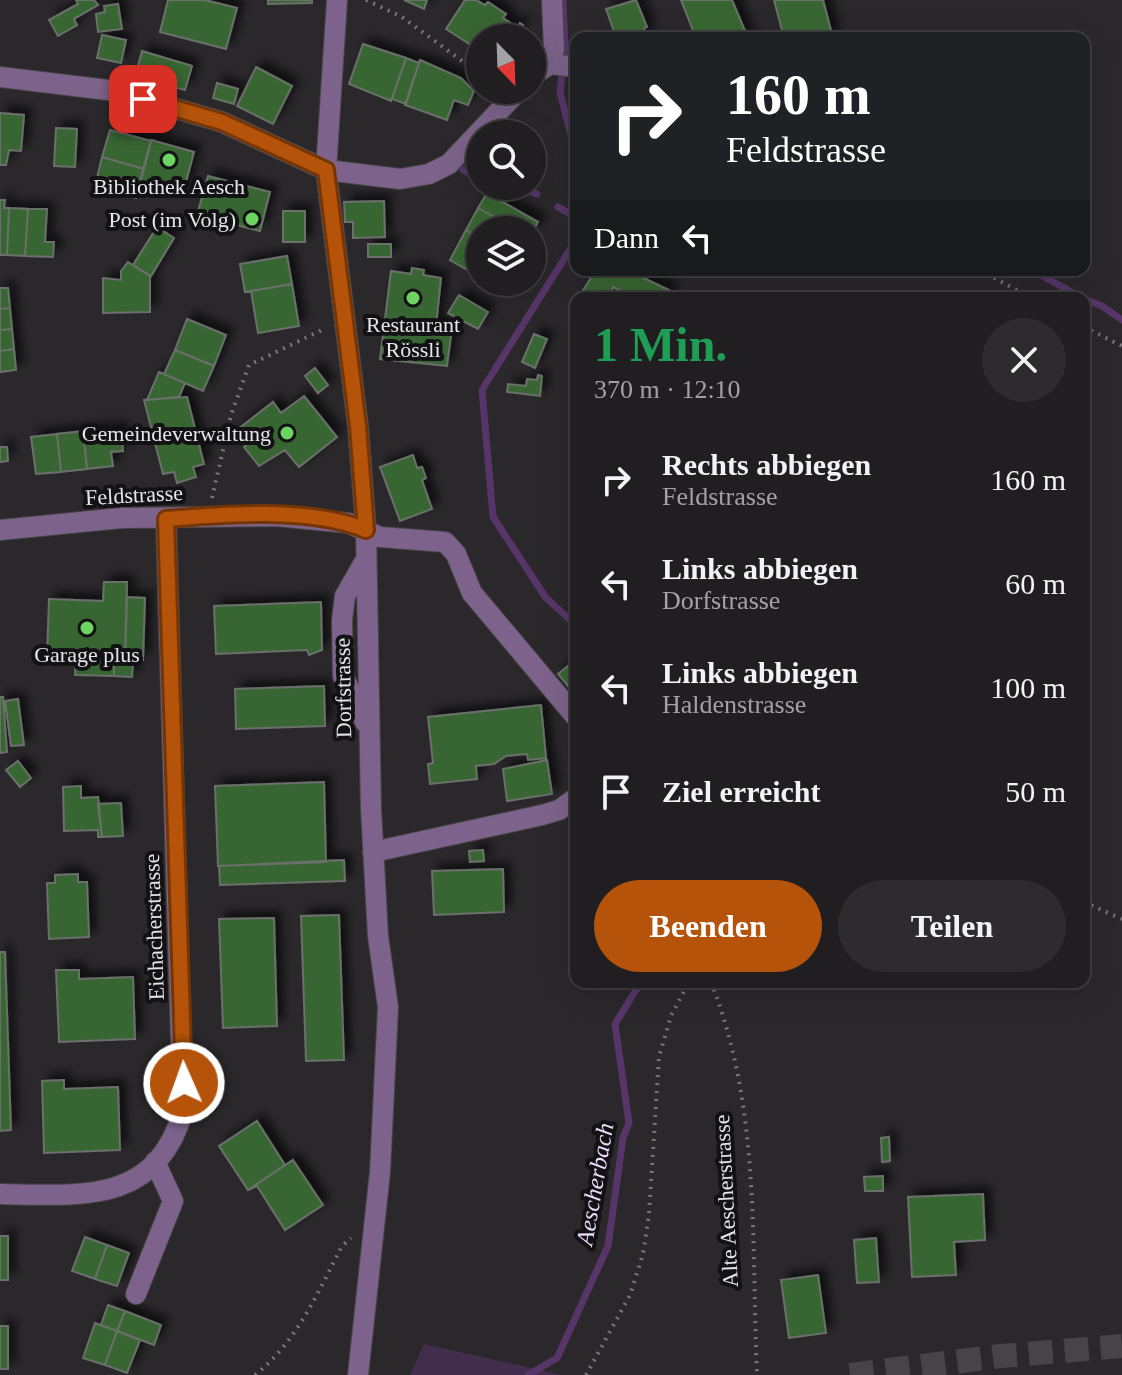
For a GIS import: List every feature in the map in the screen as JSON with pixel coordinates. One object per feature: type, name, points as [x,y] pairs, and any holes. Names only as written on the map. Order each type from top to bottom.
[{"type":"street","name":"Dorfstrasse","points":[[337,0],[326,170],[358,426],[366,530],[367,726],[378,936],[388,1007],[374,1234],[358,1375]]},
{"type":"street","points":[[550,64],[554,49],[552,0]]},
{"type":"street","points":[[546,67],[550,64],[570,66]]},
{"type":"street","points":[[0,77],[116,91],[222,122],[326,170],[400,179],[429,174],[449,164],[507,104]]},
{"type":"street","name":"Feldstrasse","points":[[0,530],[121,518],[277,516],[348,523],[366,530]]},
{"type":"street","name":"Eichacherstrasse","points":[[0,1194],[92,1195],[119,1187],[155,1162],[178,1130],[184,1083],[166,519]]},
{"type":"street","points":[[366,530],[380,537],[445,542],[456,554],[472,593],[570,710]]},
{"type":"street","points":[[373,852],[542,815],[559,810],[570,802]]},
{"type":"street","points":[[136,1294],[173,1201],[155,1162]]},
{"type":"path","points":[[366,0],[402,17],[466,64]]},
{"type":"path","points":[[991,276],[1020,292]]},
{"type":"path","points":[[207,516],[231,415],[249,365],[322,330]]},
{"type":"path","points":[[1090,330],[1122,346]]},
{"type":"path","points":[[1090,905],[1122,919]]},
{"type":"path","points":[[586,1375],[630,1295],[643,1254],[649,1214],[659,1057],[671,1016],[686,988]]},
{"type":"path","name":"Alte Aescherstrasse","points":[[713,988],[739,1067],[747,1118],[753,1172],[757,1375]]},
{"type":"path","points":[[255,1375],[274,1360],[305,1318],[342,1246],[355,1235],[374,1234]]},
{"type":"shaded area","points":[[424,1344],[562,1375],[410,1375]]},
{"type":"building","points":[[76,0],[94,0],[98,5],[74,19],[77,25],[58,36],[49,20],[78,4]]},
{"type":"building","points":[[168,0],[205,0],[237,8],[226,49],[160,32]]},
{"type":"building","points":[[268,0],[312,0],[312,3],[268,4]]},
{"type":"building","points":[[404,0],[427,0],[424,9]]},
{"type":"building","points":[[465,0],[476,0],[485,5],[488,2],[506,14],[503,18],[512,24],[466,24],[466,42],[446,29]]},
{"type":"building","points":[[636,0],[647,27],[644,28],[645,32],[614,32],[606,9]]},
{"type":"building","points":[[681,0],[732,0],[745,32],[694,32]]},
{"type":"building","points":[[774,0],[823,0],[831,32],[782,32]]},
{"type":"building","points":[[118,4],[122,29],[98,32],[96,14],[105,12],[104,6]]},
{"type":"building","points":[[102,35],[126,40],[121,63],[97,58]]},
{"type":"building","points":[[363,44],[406,58],[391,101],[349,84]]},
{"type":"building","points":[[142,51],[192,66],[185,90],[135,77]]},
{"type":"building","points":[[406,58],[419,63],[406,104],[392,99]]},
{"type":"building","points":[[420,60],[466,83],[468,105],[454,100],[447,120],[405,105]]},
{"type":"building","points":[[256,67],[292,86],[273,124],[237,106]]},
{"type":"building","points":[[217,83],[238,89],[234,104],[213,98]]},
{"type":"building","points":[[0,113],[24,115],[21,151],[9,150],[6,165],[0,165]]},
{"type":"building","points":[[56,128],[77,129],[75,167],[54,166]]},
{"type":"building","points":[[110,130],[151,141],[144,169],[102,157]]},
{"type":"building","name":"Bibliothek Aesch","points":[[151,140],[194,152],[183,193],[140,181]]},
{"type":"building","points":[[102,157],[144,169],[136,198],[95,186]]},
{"type":"building","points":[[208,176],[270,192],[260,231],[197,215]]},
{"type":"building","points":[[0,200],[5,200],[4,208],[9,208],[7,255],[0,255]]},
{"type":"building","points":[[483,200],[499,200],[527,216],[492,216],[478,208]]},
{"type":"building","points":[[384,201],[385,237],[353,238],[353,222],[345,222],[344,202]]},
{"type":"building","points":[[9,208],[28,209],[25,256],[7,255]]},
{"type":"building","points":[[478,208],[492,216],[474,216]]},
{"type":"building","points":[[28,209],[47,209],[45,242],[54,242],[53,257],[25,256]]},
{"type":"building","points":[[283,211],[305,211],[305,242],[283,242]]},
{"type":"building","points":[[157,227],[174,238],[151,276],[133,265]]},
{"type":"building","points":[[466,230],[466,269],[450,260]]},
{"type":"building","points":[[368,244],[391,244],[391,257],[368,257]]},
{"type":"building","points":[[287,256],[292,284],[245,292],[240,264]]},
{"type":"building","points":[[128,262],[150,276],[150,312],[103,313],[103,278],[121,280],[121,271]]},
{"type":"building","name":"Restaurant Rössli","points":[[412,268],[424,270],[423,275],[441,278],[436,326],[452,328],[447,366],[380,359],[391,271],[411,274]]},
{"type":"building","points":[[592,276],[640,276],[671,291],[623,292],[613,287],[611,292],[582,292]]},
{"type":"building","points":[[292,284],[299,326],[258,333],[251,291]]},
{"type":"building","points":[[0,288],[8,288],[10,308],[0,309]]},
{"type":"building","points":[[459,295],[488,312],[478,329],[448,313]]},
{"type":"building","points":[[10,308],[12,329],[0,330],[0,309]]},
{"type":"building","points":[[187,319],[226,335],[214,366],[175,350]]},
{"type":"building","points":[[12,329],[14,349],[0,351],[0,330]]},
{"type":"building","points":[[534,334],[547,339],[535,368],[522,362]]},
{"type":"building","points":[[14,349],[16,370],[0,372],[0,351]]},
{"type":"building","points":[[175,350],[214,366],[203,391],[164,374]]},
{"type":"building","points":[[315,368],[328,385],[318,393],[305,376]]},
{"type":"building","points":[[159,372],[185,383],[179,397],[147,400]]},
{"type":"building","points":[[538,375],[542,376],[540,396],[507,392],[508,384],[526,386],[527,379],[537,380]]},
{"type":"building","name":"Gemeindeverwaltung","points":[[304,396],[337,437],[299,467],[285,450],[259,466],[244,447],[248,444],[237,430],[273,402],[281,413]]},
{"type":"building","points":[[187,397],[204,464],[193,467],[196,477],[177,483],[174,472],[163,474],[144,400]]},
{"type":"building","points":[[121,429],[123,451],[111,452],[113,466],[87,469],[83,431]]},
{"type":"building","points":[[83,431],[87,469],[61,472],[57,434]]},
{"type":"building","points":[[57,434],[61,472],[36,474],[31,437]]},
{"type":"building","points":[[0,447],[7,447],[8,461],[0,462]]},
{"type":"building","points":[[413,455],[417,468],[422,467],[426,478],[422,480],[432,509],[400,521],[380,467]]},
{"type":"building","name":"Garage plus","points":[[104,582],[127,582],[125,659],[114,659],[114,676],[75,675],[76,656],[47,655],[49,599],[103,601]]},
{"type":"building","points":[[127,597],[145,598],[143,660],[133,660],[132,677],[114,676],[114,659],[125,659]]},
{"type":"building","points":[[321,602],[322,650],[309,655],[307,650],[216,654],[214,606]]},
{"type":"building","points":[[570,664],[570,688],[558,674]]},
{"type":"building","points":[[324,686],[325,726],[236,729],[235,689]]},
{"type":"building","points":[[0,697],[3,697],[7,752],[0,753]]},
{"type":"building","points":[[18,699],[24,745],[11,746],[5,701]]},
{"type":"building","points":[[541,705],[546,758],[528,760],[527,754],[506,756],[494,764],[476,766],[477,779],[430,784],[428,764],[433,763],[428,717]]},
{"type":"building","points":[[547,760],[552,794],[507,801],[503,769]]},
{"type":"building","points":[[18,761],[31,778],[20,787],[6,770]]},
{"type":"building","points":[[324,782],[326,862],[218,866],[215,786]]},
{"type":"building","points":[[81,786],[81,798],[98,797],[102,837],[98,837],[98,830],[64,831],[63,787]]},
{"type":"building","points":[[121,803],[123,836],[102,837],[98,804]]},
{"type":"building","points":[[483,850],[484,861],[470,862],[469,851]]},
{"type":"building","points":[[344,860],[345,881],[220,885],[219,866]]},
{"type":"building","points":[[503,869],[504,912],[434,915],[432,871]]},
{"type":"building","points":[[78,874],[78,882],[87,882],[89,937],[49,939],[47,883],[55,883],[55,875]]},
{"type":"building","points":[[339,915],[344,1060],[306,1061],[301,916]]},
{"type":"building","points":[[274,918],[277,1026],[223,1028],[219,919]]},
{"type":"building","points":[[0,952],[5,952],[11,1130],[0,1131]]},
{"type":"building","points":[[56,970],[79,970],[79,979],[133,977],[135,1039],[59,1042]]},
{"type":"building","points":[[64,1080],[64,1089],[118,1087],[120,1150],[44,1153],[42,1081]]},
{"type":"building","points":[[257,1121],[285,1165],[248,1190],[219,1146]]},
{"type":"building","points":[[889,1137],[890,1161],[882,1162],[881,1138]]},
{"type":"building","points":[[293,1160],[323,1205],[285,1230],[257,1186],[248,1190]]},
{"type":"building","points":[[883,1176],[883,1191],[865,1191],[864,1177]]},
{"type":"building","points":[[983,1194],[985,1240],[954,1242],[956,1275],[912,1277],[908,1197]]},
{"type":"building","points":[[0,1236],[8,1236],[8,1280],[0,1280]]},
{"type":"building","points":[[85,1237],[107,1245],[95,1279],[72,1271]]},
{"type":"building","points":[[876,1238],[879,1282],[857,1283],[854,1240]]},
{"type":"building","points":[[107,1245],[129,1253],[117,1286],[95,1279]]},
{"type":"building","points":[[818,1275],[826,1333],[789,1338],[781,1280]]},
{"type":"building","points":[[108,1305],[125,1311],[117,1331],[101,1325]]},
{"type":"building","points":[[125,1311],[161,1325],[154,1345],[117,1331]]},
{"type":"building","points":[[95,1323],[117,1331],[105,1365],[83,1358]]},
{"type":"building","points":[[0,1326],[8,1326],[8,1369],[0,1369]]},
{"type":"building","points":[[117,1331],[140,1340],[127,1373],[105,1365]]},
{"type":"waterway","name":"Aescherbach","points":[[563,0],[565,47],[560,93],[570,130]]},
{"type":"waterway","points":[[558,207],[570,214]]},
{"type":"waterway","name":"Aescherbach","points":[[570,250],[482,390],[493,517],[546,598],[570,620]]},
{"type":"waterway","points":[[1043,276],[1071,292]]},
{"type":"waterway","points":[[1090,301],[1122,320]]},
{"type":"waterway","name":"Aescherbach","points":[[528,1375],[557,1358],[608,1246],[623,1138],[629,1123],[615,1024],[637,988]]},
{"type":"tunnel","points":[[850,1375],[1001,1356],[1122,1346]]},
{"type":"place","name":"Bibliothek Aesch","points":[[169,160]]},
{"type":"place","name":"Post (im Volg)","points":[[252,219]]},
{"type":"place","name":"Restaurant Rössli","points":[[413,298]]},
{"type":"place","name":"Gemeindeverwaltung","points":[[287,433]]},
{"type":"place","name":"Garage plus","points":[[87,628]]},
{"type":"route","points":[[143,99],[222,122],[326,170],[328,207],[358,426],[366,530],[348,523],[277,516],[166,519],[184,1083]]}]
